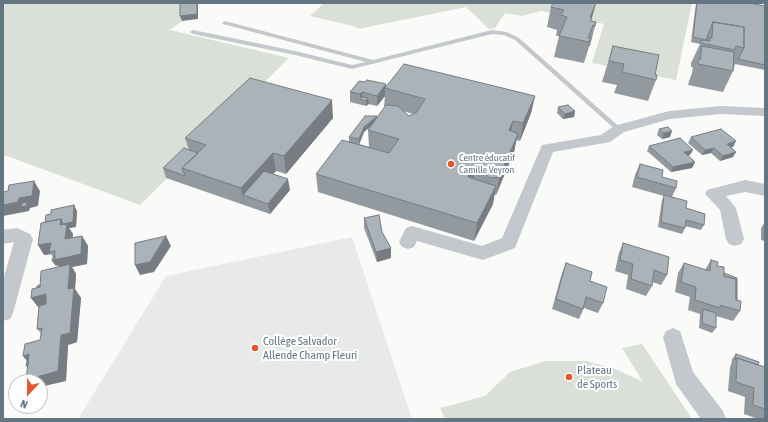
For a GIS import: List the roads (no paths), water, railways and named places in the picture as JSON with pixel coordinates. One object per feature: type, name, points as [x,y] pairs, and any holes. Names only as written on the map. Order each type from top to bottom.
[{"type":"street","points":[[408,242],[412,233],[483,253],[509,243],[547,148],[572,139],[605,139],[619,129],[669,115],[721,110],[765,112]]},
{"type":"street","points":[[735,239],[728,208],[713,194],[745,186],[765,190]]},
{"type":"street","points":[[3,237],[17,235],[24,239],[3,313]]},
{"type":"street","points":[[673,337],[684,377],[715,419]]},
{"type":"lane","points":[[225,23],[374,62]]},
{"type":"lane","points":[[194,32],[295,53],[352,67],[492,32],[505,33],[517,39],[619,129]]},
{"type":"place","name":"Centre éducatif Camille Veyron","points":[[451,164]]},
{"type":"place","name":"Collège Salvador Allende Champ Fleuri","points":[[255,348]]},
{"type":"place","name":"Plateau de Sports","points":[[569,377]]}]
